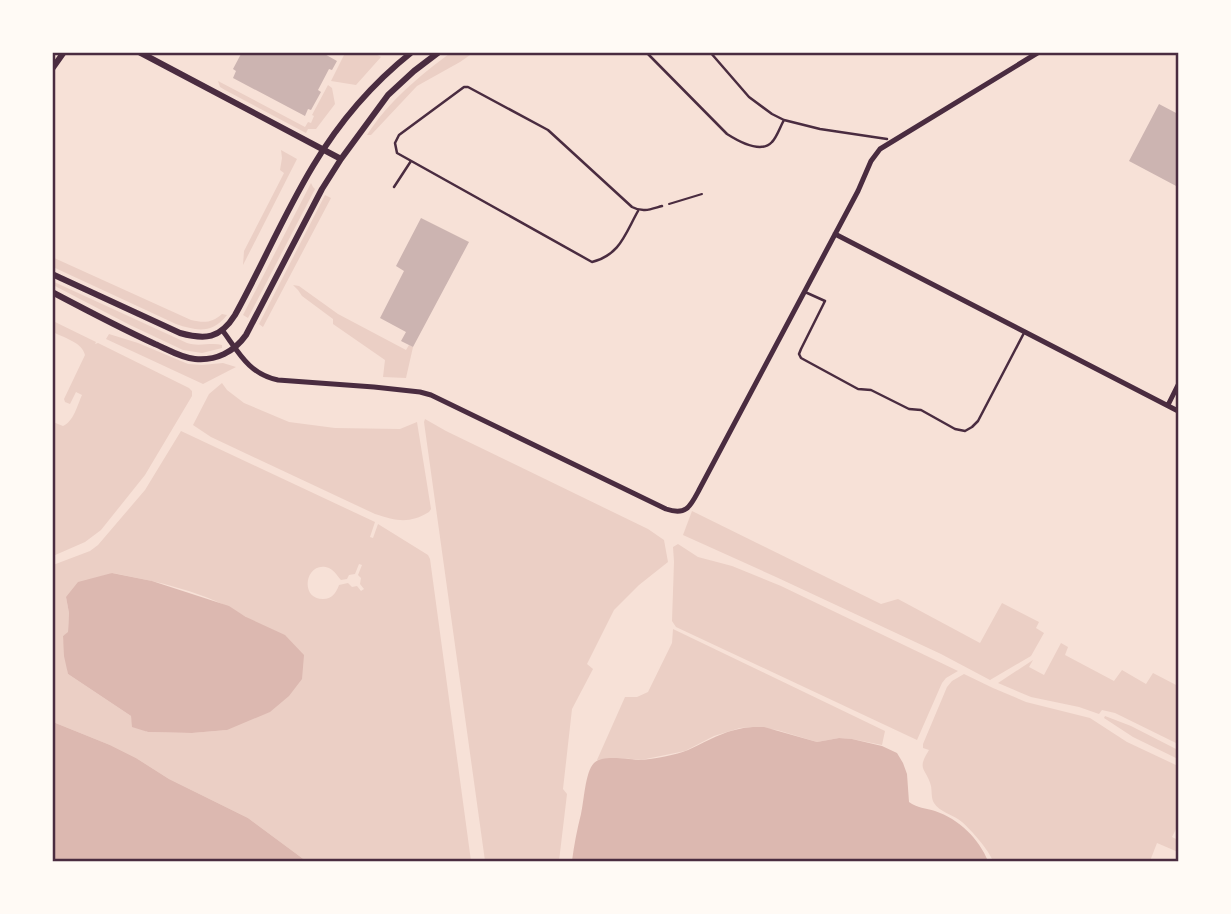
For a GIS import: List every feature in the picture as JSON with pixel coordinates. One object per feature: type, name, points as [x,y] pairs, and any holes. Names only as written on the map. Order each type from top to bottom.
[{"type":"street","points":[[52,69],[64,52]]},
{"type":"street","points":[[139,52],[341,159]]},
{"type":"street","points":[[52,274],[180,333],[202,337],[222,331],[230,324],[307,175],[323,150],[372,89],[412,52]]},
{"type":"street","points":[[52,292],[186,358],[214,358],[236,348],[246,335],[318,196],[341,159],[388,95],[439,52]]},
{"type":"street","points":[[222,331],[254,369],[272,379],[414,391],[431,395],[668,510],[684,510],[692,503],[858,191],[871,161],[880,149],[1039,52]]},
{"type":"street","points":[[835,234],[1178,411]]},
{"type":"street","points":[[1168,405],[1178,385]]},
{"type":"lane","points":[[646,52],[727,134],[737,140],[759,147],[766,146],[771,143],[784,120]]},
{"type":"lane","points":[[710,52],[749,97],[784,120],[887,139]]},
{"type":"lane","points":[[638,211],[618,247],[611,254],[592,262],[397,153],[395,143],[399,135],[464,87],[468,87],[548,130],[638,211],[662,206]]},
{"type":"lane","points":[[394,187],[411,161]]},
{"type":"lane","points":[[804,291],[825,302],[801,349],[801,358],[858,389],[871,390],[909,409],[921,410],[962,431],[972,428],[978,421],[1025,331]]},
{"type":"path","points":[[662,206],[702,194]]},
{"type":"shaded area","points":[[452,52],[473,53],[417,86],[371,135],[367,135],[405,90]]},
{"type":"shaded area","points":[[345,53],[374,53],[381,57],[356,85],[331,81]]},
{"type":"shaded area","points":[[218,81],[305,127],[308,122],[311,123],[314,116],[312,115],[328,85],[332,88],[335,104],[316,129],[308,129],[306,133],[225,90],[220,87]]},
{"type":"shaded area","points":[[281,150],[297,159],[243,265],[244,251],[284,173],[280,170]]},
{"type":"shaded area","points":[[311,183],[315,189],[248,318],[243,315]]},
{"type":"shaded area","points":[[325,195],[331,198],[263,327],[259,324]]},
{"type":"shaded area","points":[[52,257],[191,320],[208,322],[222,314],[227,315],[210,328],[191,328],[176,324],[53,267]]},
{"type":"shaded area","points":[[52,281],[187,343],[218,344],[222,345],[222,348],[202,353],[183,350],[53,285]]},
{"type":"shaded area","points":[[293,285],[299,286],[338,314],[406,350],[409,345],[413,347],[406,378],[383,377],[385,360],[333,324],[333,319],[302,296]]},
{"type":"shaded area","points":[[53,321],[189,388],[192,396],[145,475],[101,530],[85,542],[53,556],[53,422],[63,426],[75,413],[82,395],[76,392],[70,404],[64,399],[85,355],[76,344],[53,332]]},
{"type":"shaded area","points":[[109,334],[188,364],[223,363],[236,367],[203,384],[106,339]]},
{"type":"shaded area","points":[[222,383],[244,403],[289,422],[335,428],[400,429],[417,422],[431,509],[422,516],[409,520],[396,520],[375,514],[211,437],[193,425],[209,394]]},
{"type":"shaded area","points":[[425,419],[648,529],[664,540],[668,562],[614,610],[587,664],[593,669],[572,709],[563,789],[567,794],[559,861],[485,861]]},
{"type":"shaded area","points":[[181,431],[375,522],[370,537],[373,538],[378,524],[428,555],[471,861],[306,861],[248,818],[169,779],[110,745],[53,722],[53,565],[90,551],[98,545],[145,490]],"holes":[[[359,564],[362,565],[358,575],[364,589],[361,591],[357,586],[352,587],[348,583],[339,585],[337,591],[326,599],[310,593],[308,580],[315,569],[329,568],[341,580],[355,574]],[[112,573],[198,594],[246,617],[227,730],[192,733],[147,732],[132,721],[131,716],[68,674],[63,636],[68,633],[69,613],[66,597]]]},
{"type":"shaded area","points":[[692,511],[881,604],[898,599],[980,643],[1002,603],[1039,622],[1036,628],[1044,633],[1031,656],[990,680],[941,654],[683,535]]},
{"type":"shaded area","points":[[678,544],[698,557],[732,566],[781,586],[958,671],[942,683],[917,740],[676,627],[672,621],[673,547]]},
{"type":"shaded area","points":[[112,573],[152,581],[229,606],[285,635],[304,655],[302,679],[289,696],[270,712],[227,730],[192,733],[148,732],[132,727],[131,716],[68,674],[64,656],[63,636],[68,632],[69,613],[66,597],[78,582]]},
{"type":"shaded area","points":[[673,629],[885,731],[882,745],[839,738],[817,742],[777,730],[753,727],[714,736],[685,751],[641,760],[597,760],[625,697],[637,697],[648,692],[672,643]]},
{"type":"shaded area","points":[[1061,643],[1068,647],[1065,655],[1114,681],[1122,670],[1146,684],[1153,673],[1178,686],[1178,744],[1115,713],[1102,710],[1099,714],[1031,697],[998,683],[1033,660],[1029,667],[1044,675]]},
{"type":"shaded area","points":[[964,674],[1026,702],[1090,718],[1127,742],[1178,766],[1178,825],[1172,837],[1178,840],[1178,852],[1157,843],[1150,861],[993,861],[966,826],[934,803],[931,786],[923,769],[923,762],[929,750],[923,748],[923,744],[947,687]]},
{"type":"shaded area","points":[[1105,716],[1178,750],[1178,759],[1133,737],[1104,718]]},
{"type":"shaded area","points":[[53,722],[110,745],[169,779],[248,818],[306,861],[53,861]]},
{"type":"shaded area","points":[[764,727],[817,742],[839,738],[852,739],[882,746],[897,753],[907,774],[909,802],[944,815],[960,825],[974,838],[988,861],[572,861],[587,780],[591,767],[598,760],[641,760],[671,755],[727,732]]},
{"type":"building","points":[[242,52],[321,52],[337,61],[332,70],[329,69],[318,90],[321,92],[305,116],[233,78],[236,71],[233,69]]},
{"type":"building","points":[[1159,104],[1178,114],[1178,187],[1129,161]]},
{"type":"building","points":[[421,218],[469,242],[413,347],[401,341],[406,332],[380,318],[404,271],[396,266]]}]
